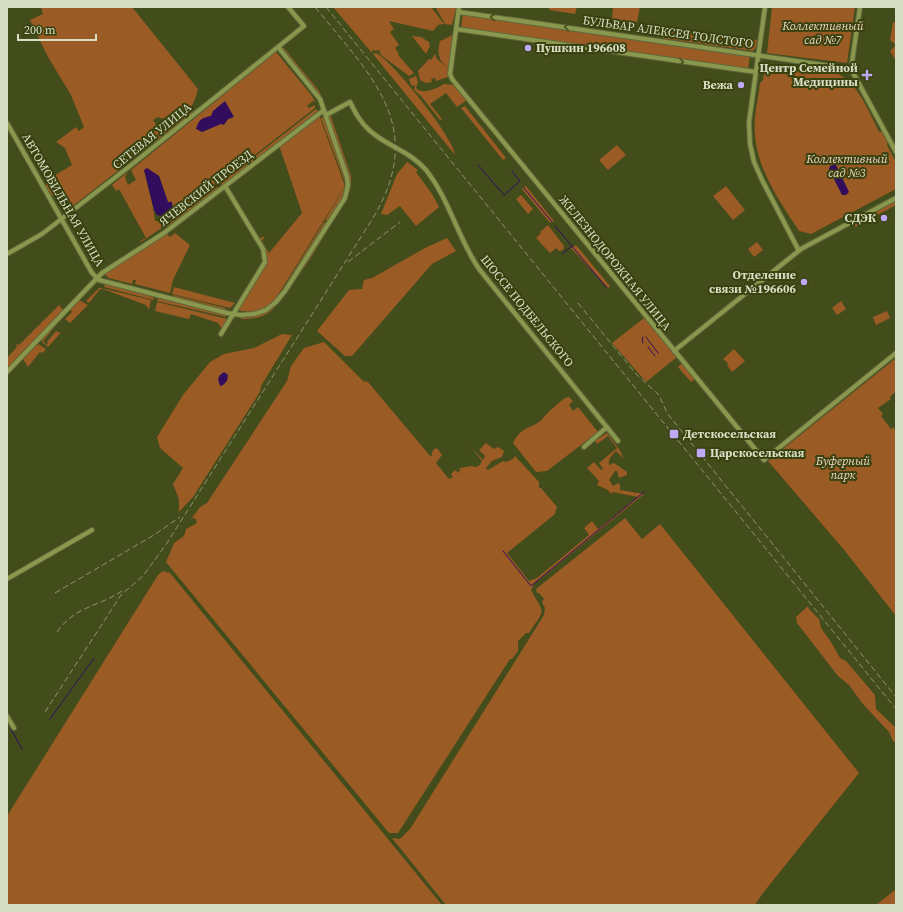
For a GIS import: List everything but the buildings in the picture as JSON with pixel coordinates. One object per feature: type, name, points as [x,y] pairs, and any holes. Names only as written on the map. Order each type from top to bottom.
[{"type":"street","name":"СЕТЕВАЯ УЛИЦА","points":[[7,254],[39,237],[304,26],[288,7]]},
{"type":"street","points":[[765,7],[749,122],[752,155],[762,180],[799,251]]},
{"type":"street","points":[[860,7],[851,69],[896,152]]},
{"type":"street","points":[[459,9],[456,29],[756,72]]},
{"type":"street","name":"БУЛЬВАР АЛЕКСЕЯ ТОЛСТОГО","points":[[459,9],[851,69]]},
{"type":"street","name":"ЖЕЛЕЗНОДОРОЖНАЯ УЛИЦА","points":[[456,29],[450,74],[452,78],[764,460],[896,353]]},
{"type":"street","points":[[97,278],[112,284],[233,314],[254,314],[266,310],[276,302],[285,291],[346,194],[348,185],[347,177],[319,97],[278,47]]},
{"type":"street","name":"ШОССЕ ПОДБЕЛЬСКОГО","points":[[326,115],[350,102],[361,121],[370,131],[412,157],[425,170],[435,184],[471,257],[479,269],[618,441]]},
{"type":"street","name":"ЯЧЕВСКИЙ ПРОЕЗД","points":[[97,278],[164,233],[324,110]]},
{"type":"street","name":"АВТОМОБИЛЬНАЯ УЛИЦА","points":[[7,123],[92,273],[97,278],[7,372]]},
{"type":"street","points":[[221,334],[260,272],[265,259],[261,244],[225,186]]},
{"type":"street","points":[[674,351],[799,251],[896,198]]},
{"type":"street","points":[[584,446],[607,427]]},
{"type":"street","points":[[7,579],[92,530]]},
{"type":"street","points":[[7,716],[14,728]]},
{"type":"green space","points":[[41,7],[132,7],[198,89],[193,104],[184,114],[167,118],[158,117],[153,120],[157,126],[164,121],[186,116],[206,102],[65,212],[56,196],[52,196],[46,187],[46,182],[72,165],[65,148],[56,142],[76,127],[79,131],[84,127],[71,95],[48,57],[30,20],[43,14]]},
{"type":"green space","points":[[333,7],[432,8],[444,24],[438,25],[433,31],[389,21],[394,29],[390,32],[399,45],[395,48],[399,54],[398,55],[414,73],[409,76],[381,55],[379,50],[375,51],[373,49],[372,53]]},
{"type":"green space","points":[[549,7],[577,7],[575,14],[549,10]]},
{"type":"green space","points":[[613,7],[640,7],[637,22],[612,19]]},
{"type":"green space","name":"Коллективный сад №7","points":[[772,7],[855,7],[847,63],[767,53]]},
{"type":"green space","points":[[436,8],[456,8],[452,25],[445,24]]},
{"type":"green space","points":[[463,14],[750,55],[748,70],[461,28]]},
{"type":"green space","points":[[893,22],[896,22],[896,45],[890,40]]},
{"type":"green space","points":[[659,27],[757,40],[756,47],[753,51],[662,38],[657,28]]},
{"type":"green space","points":[[453,35],[449,68],[445,66],[441,60],[439,56],[439,49],[440,41]]},
{"type":"green space","points":[[412,36],[421,37],[429,42],[430,46],[426,54]]},
{"type":"green space","points":[[896,45],[896,61],[890,51]]},
{"type":"green space","points":[[283,47],[319,91],[324,101],[282,49]]},
{"type":"green space","points":[[276,52],[312,96],[315,102],[313,101],[307,106],[309,108],[315,105],[315,108],[170,221],[173,208],[168,202],[159,176],[144,170],[155,221],[159,221],[163,227],[141,242],[140,241],[146,238],[119,189],[116,191],[112,185],[128,172],[125,177],[128,185],[136,180],[131,170]],"holes":[[[207,117],[233,117],[202,132]]]},
{"type":"green space","points":[[376,53],[394,69],[421,100],[445,133],[455,155],[373,54]]},
{"type":"green space","points":[[435,54],[437,59],[449,69],[448,77],[436,81],[435,78],[431,79],[432,82],[426,83],[420,80],[418,71],[429,59],[431,60]]},
{"type":"green space","name":"Коллективный сад №3","points":[[766,63],[838,74],[852,85],[863,100],[880,133],[882,130],[888,142],[887,145],[896,162],[896,189],[811,234],[799,231],[771,186],[760,162],[757,149],[755,136],[755,116],[760,83],[763,80]]},
{"type":"green space","points":[[416,76],[418,82],[416,88],[418,90],[425,91],[437,88],[444,84],[455,85],[467,100],[457,107],[446,93],[430,104],[442,119],[440,120],[421,96],[414,90],[415,86],[411,85],[409,79]]},
{"type":"green space","points":[[465,106],[506,158],[503,160],[461,108]]},
{"type":"green space","points":[[316,109],[318,111],[221,187],[221,183]]},
{"type":"green space","points":[[330,114],[351,176],[350,189],[346,201],[332,223],[335,213],[345,198],[349,184],[349,176],[328,115]]},
{"type":"green space","points":[[319,115],[345,186],[275,300],[262,309],[248,312],[238,310],[265,267],[265,250],[260,238],[265,236],[262,241],[269,253],[302,213],[279,145]]},
{"type":"green space","points":[[325,116],[342,161],[346,185],[321,118]]},
{"type":"green space","points":[[617,145],[626,155],[608,170],[599,160]]},
{"type":"green space","points":[[407,162],[418,170],[416,172],[432,194],[439,207],[416,226],[400,206],[387,215],[381,214],[397,174]]},
{"type":"green space","points":[[346,185],[344,195],[339,204],[327,221],[325,220]]},
{"type":"green space","points":[[526,186],[554,221],[550,223],[522,189]]},
{"type":"green space","points":[[726,186],[745,210],[733,220],[713,196]]},
{"type":"green space","points":[[216,187],[220,188],[167,227],[166,226]]},
{"type":"green space","points":[[521,195],[533,209],[528,214],[516,199]]},
{"type":"green space","points":[[896,201],[896,205],[855,227],[855,222]]},
{"type":"green space","points":[[324,222],[326,224],[277,298]]},
{"type":"green space","points":[[329,224],[321,241],[294,283],[278,303]]},
{"type":"green space","points":[[548,225],[564,246],[563,250],[559,251],[556,248],[550,253],[536,238]]},
{"type":"green space","points":[[166,233],[170,237],[175,233],[190,245],[173,280],[170,293],[135,284],[136,280],[133,280],[132,284],[109,278],[104,274]]},
{"type":"green space","points":[[447,238],[456,251],[432,264],[352,356],[345,356],[317,331],[349,290],[362,289],[364,280],[372,278],[425,248]]},
{"type":"green space","points":[[757,242],[763,250],[754,257],[748,249]]},
{"type":"green space","points":[[576,245],[610,286],[608,288],[571,248]]},
{"type":"green space","points":[[105,284],[153,297],[154,300],[104,287]]},
{"type":"green space","points":[[174,287],[235,303],[230,308],[172,294]]},
{"type":"green space","points":[[99,288],[151,300],[149,310],[146,305],[103,289],[100,289],[89,303],[86,301]]},
{"type":"green space","points":[[173,295],[225,308],[227,312],[172,297]]},
{"type":"green space","points":[[158,298],[226,315],[226,317],[157,301]]},
{"type":"green space","points":[[79,300],[88,305],[70,323],[65,319],[72,312],[70,309]]},
{"type":"green space","points":[[841,301],[846,309],[837,315],[832,308]]},
{"type":"green space","points":[[157,302],[228,319],[222,329],[218,323],[191,314],[189,319],[155,311]]},
{"type":"green space","points":[[277,304],[271,311],[260,317],[241,319],[241,317],[262,314]]},
{"type":"green space","points":[[59,305],[63,310],[62,312],[7,368],[7,358],[17,347],[16,345],[19,345]]},
{"type":"green space","points":[[887,311],[890,318],[876,325],[873,317]]},
{"type":"green space","points":[[644,318],[677,357],[646,382],[612,343]]},
{"type":"green space","points":[[59,322],[43,341],[47,345],[47,342],[56,331],[60,333],[66,327],[48,347],[42,342],[42,339]]},
{"type":"green space","points":[[282,334],[292,335],[261,386],[260,392],[193,497],[179,512],[179,499],[173,484],[183,468],[160,448],[157,437],[183,395],[210,362],[224,354],[254,348]]},
{"type":"green space","points":[[324,342],[363,381],[368,382],[431,457],[433,450],[437,448],[442,455],[436,463],[449,479],[453,477],[451,474],[455,470],[459,473],[460,468],[471,466],[476,467],[480,465],[482,461],[471,447],[483,460],[485,456],[479,450],[486,443],[494,449],[498,447],[504,451],[502,457],[492,461],[486,468],[488,470],[503,461],[506,462],[513,459],[515,456],[539,482],[539,488],[541,488],[557,507],[555,514],[507,553],[529,581],[537,578],[589,535],[584,528],[592,521],[598,529],[638,497],[613,492],[611,494],[608,490],[597,485],[599,481],[587,468],[594,462],[601,470],[603,469],[599,463],[617,448],[608,436],[597,444],[595,441],[607,433],[619,449],[624,459],[616,451],[610,459],[609,465],[614,463],[627,472],[627,475],[619,478],[617,471],[615,471],[609,480],[613,486],[618,483],[620,485],[620,490],[644,494],[534,584],[531,590],[541,608],[541,615],[529,633],[526,633],[518,641],[518,651],[512,659],[510,659],[398,833],[389,833],[166,562],[174,543],[184,536],[186,529],[197,523],[196,519],[192,518],[200,507],[207,503],[287,381],[291,366],[304,348]]},
{"type":"green space","points":[[38,344],[46,349],[43,353],[40,352],[28,367],[23,359]]},
{"type":"green space","points":[[734,349],[745,361],[732,372],[727,365],[728,363],[723,359]]},
{"type":"green space","name":"Буферный парк","points":[[896,358],[896,391],[890,397],[891,399],[878,408],[883,414],[881,416],[891,429],[893,427],[896,431],[896,616],[845,551],[768,461]]},
{"type":"green space","points":[[682,363],[695,379],[691,382],[678,367]]},
{"type":"green space","points":[[569,397],[573,401],[569,405],[573,411],[578,407],[598,432],[547,471],[536,472],[513,443],[521,432],[536,424],[556,405],[565,398]]},
{"type":"green space","points":[[625,518],[642,539],[660,524],[859,773],[755,905],[446,905],[392,838],[400,839],[410,829],[544,615],[545,608],[542,602],[544,599],[539,593],[537,593],[536,589]]},
{"type":"green space","points":[[163,571],[170,573],[442,905],[7,905],[7,816],[158,575]]},
{"type":"green space","points":[[808,606],[819,619],[821,628],[840,658],[846,661],[875,695],[876,709],[896,728],[896,743],[893,741],[889,732],[862,703],[849,685],[838,676],[797,623],[796,617]]},
{"type":"green space","points":[[896,889],[896,905],[876,905]]},
{"type":"shaded area","points":[[225,101],[234,117],[228,119],[224,125],[221,124],[202,132],[196,129],[201,120],[205,117],[211,116],[213,111]]},
{"type":"shaded area","points":[[836,165],[849,192],[846,195],[842,195],[829,169],[830,166]]},
{"type":"shaded area","points":[[147,168],[159,176],[168,202],[172,202],[173,212],[167,213],[167,217],[157,215],[154,210],[144,170]]},
{"type":"shaded area","points":[[224,372],[228,375],[227,381],[220,386],[218,379]]},
{"type":"waterway","points":[[478,165],[504,195],[520,181],[512,171]]},
{"type":"waterway","points":[[524,188],[552,222]]},
{"type":"waterway","points":[[555,226],[607,288]]},
{"type":"waterway","points":[[562,254],[572,246]]},
{"type":"waterway","points":[[643,337],[643,343]]},
{"type":"waterway","points":[[646,337],[658,353]]},
{"type":"waterway","points":[[648,347],[655,356]]},
{"type":"waterway","points":[[503,551],[531,586],[644,492]]},
{"type":"waterway","points":[[50,719],[94,658]]},
{"type":"waterway","points":[[11,729],[22,749]]},
{"type":"railway","points":[[45,712],[121,595],[143,576],[167,543],[373,218],[389,185],[395,156],[394,129],[386,104],[372,80],[355,56],[315,7]]},
{"type":"railway","points":[[326,7],[896,709]]},
{"type":"railway","points":[[348,262],[400,222]]},
{"type":"railway","points":[[578,303],[637,375],[659,395],[667,413],[896,697]]},
{"type":"railway","points":[[55,593],[154,535],[180,517]]},
{"type":"railway","points":[[57,632],[71,617],[122,591]]},
{"type":"place","name":"Пушкин 196608","points":[[528,48]]},
{"type":"place","name":"Центр Семейной Медицины","points":[[867,75]]},
{"type":"place","name":"Вежа","points":[[741,85]]},
{"type":"place","name":"СДЭК","points":[[884,218]]},
{"type":"place","name":"Отделение связи №196606","points":[[804,282]]},
{"type":"place","name":"Детскосельская","points":[[674,434]]},
{"type":"place","name":"Царскосельская","points":[[701,453]]}]
